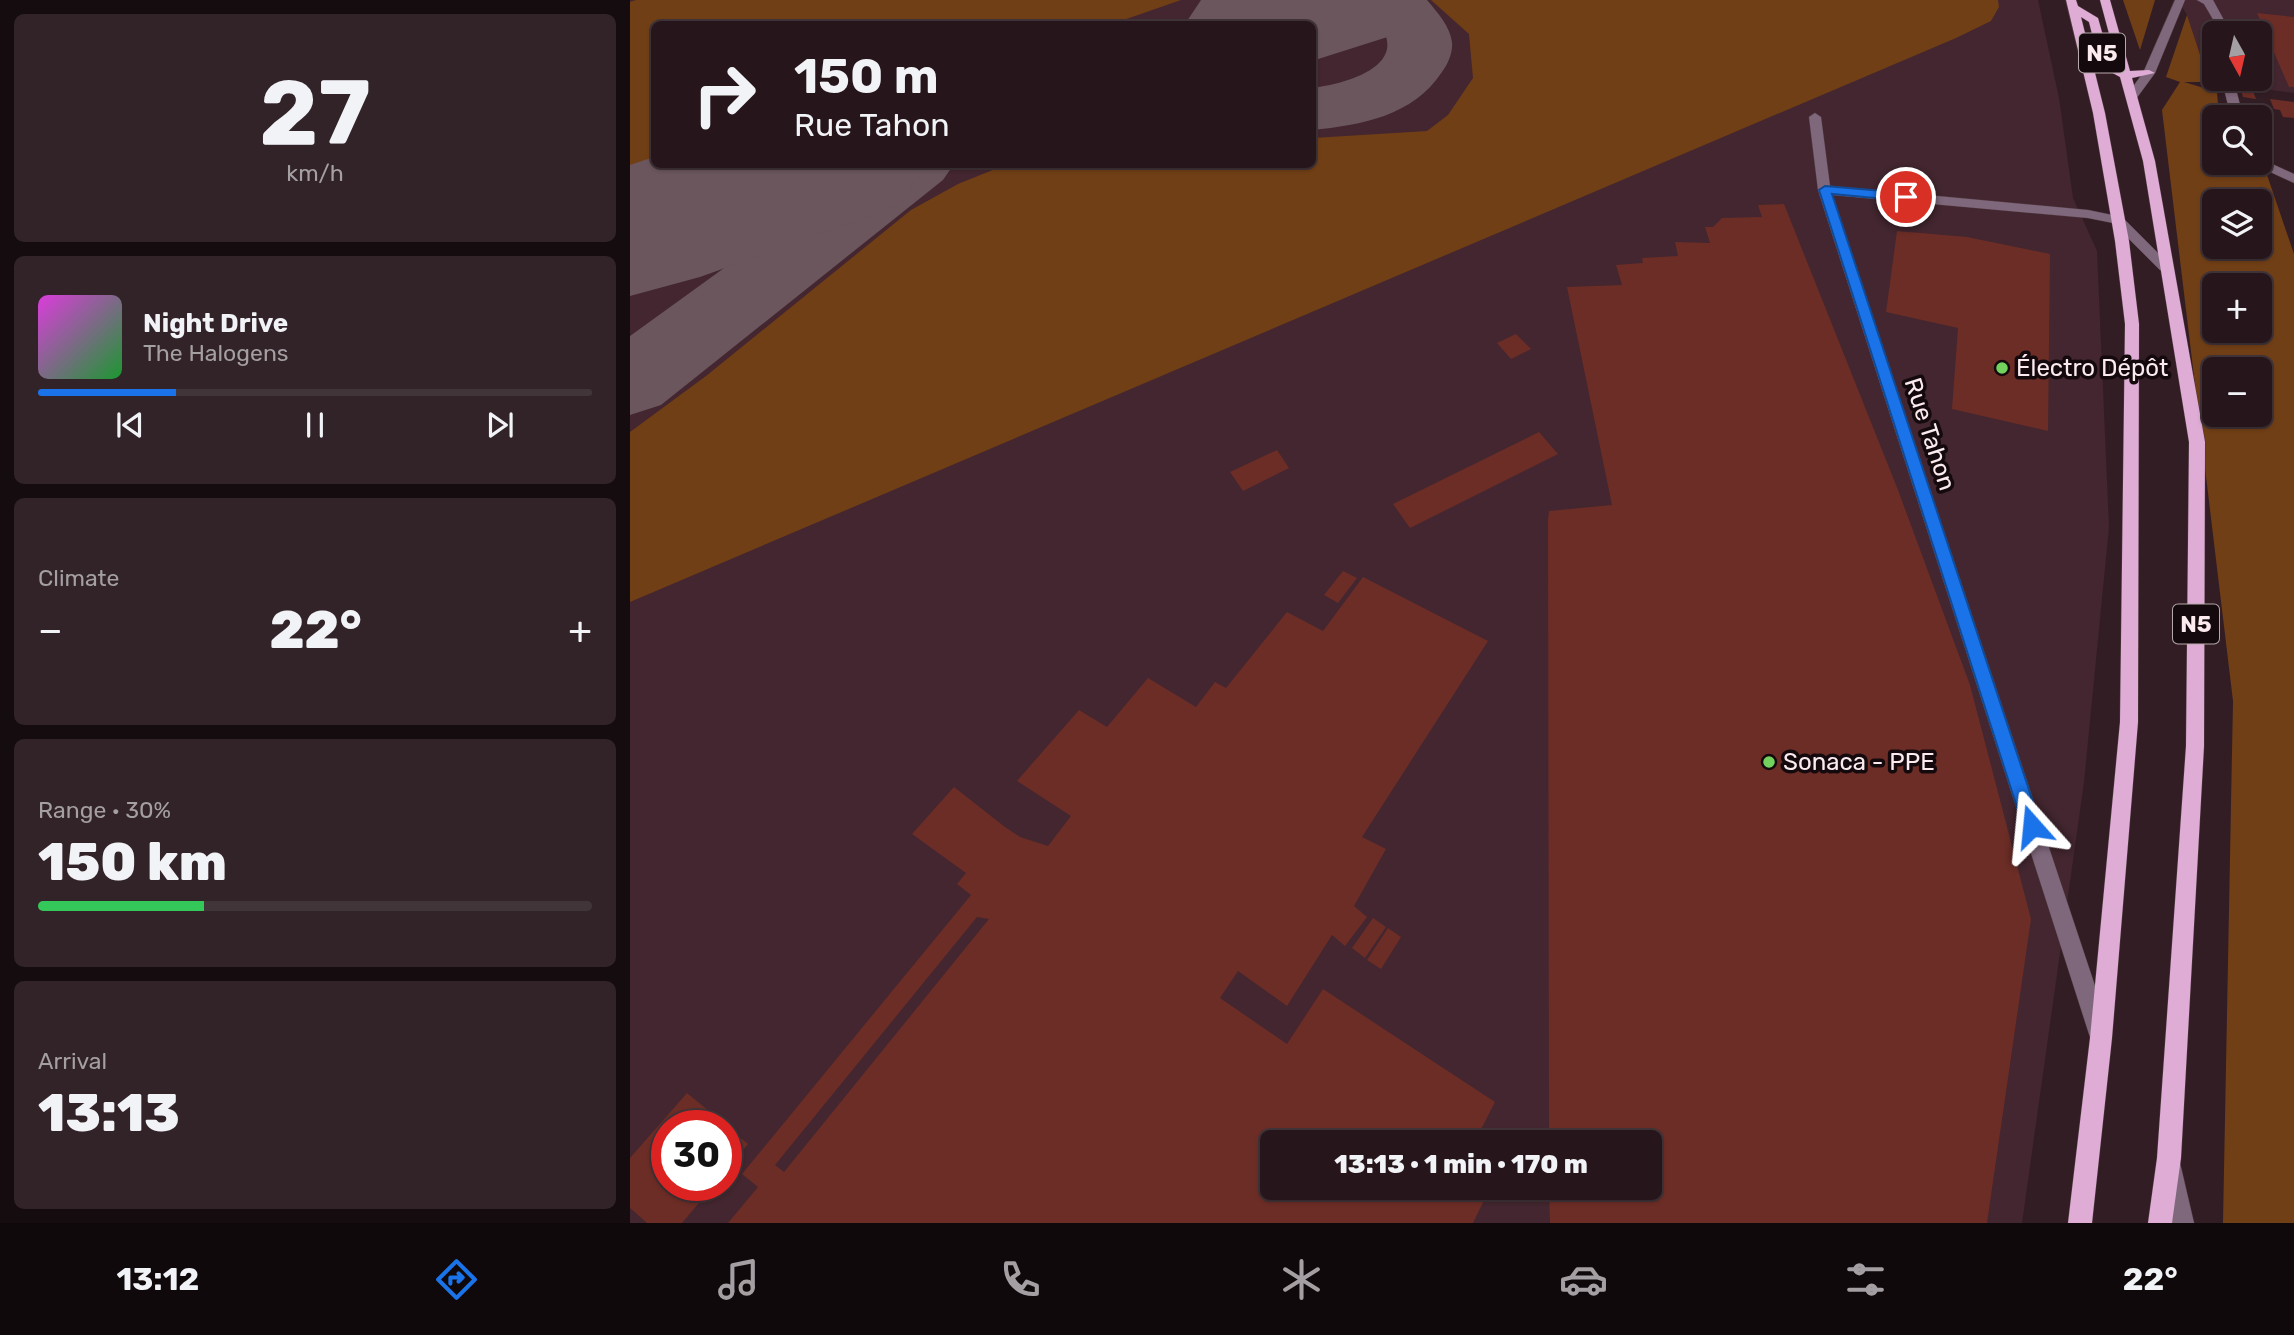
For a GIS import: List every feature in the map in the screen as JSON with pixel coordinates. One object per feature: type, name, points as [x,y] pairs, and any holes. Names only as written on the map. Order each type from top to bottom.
[{"type":"main road","name":"N5","points":[[2105,0],[2149,161],[2197,442],[2195,746],[2169,1158],[2160,1223]]},
{"type":"main road","name":"N5","points":[[2072,4],[2094,20],[2106,66],[2126,75],[2149,73]]},
{"type":"main road","name":"N5","points":[[2072,4],[2099,113],[2132,324],[2129,722],[2101,1038],[2080,1223]]},
{"type":"street","points":[[2132,96],[2149,73],[2180,0]]},
{"type":"street","points":[[2202,0],[2208,1],[2220,21]]},
{"type":"street","name":"Rue Tahon","points":[[1815,117],[1825,190],[2101,1038]]},
{"type":"street","points":[[2272,168],[2294,179]]},
{"type":"street","points":[[1825,190],[2078,213],[2117,220],[2165,267]]},
{"type":"street","points":[[2169,1158],[2182,1223]]},
{"type":"shaded area","points":[[630,0],[2038,0],[2059,98],[2073,198],[2097,251],[2109,527],[2084,782],[2022,1223],[630,1223]]},
{"type":"shaded area","points":[[1181,0],[1121,21],[651,21],[651,168],[630,174],[630,2]]},
{"type":"shaded area","points":[[1431,0],[1998,0],[1999,7],[1991,21],[1956,38],[630,602],[630,432],[706,376],[911,210],[958,184],[998,168],[1316,168],[1316,138],[1427,131],[1448,115],[1473,78],[1469,34]]},
{"type":"shaded area","points":[[2123,0],[2155,0],[2140,50]]},
{"type":"shaded area","points":[[2178,0],[2294,0],[2294,93],[2272,90],[2272,21],[2202,21],[2202,61],[2187,15]]},
{"type":"shaded area","points":[[2187,15],[2202,61],[2202,82],[2184,82],[2202,87],[2202,91],[2217,92],[2218,105],[2202,105],[2202,175],[2267,175],[2272,189],[2202,189],[2202,259],[2272,259],[2272,190],[2294,254],[2294,1223],[2223,1223],[2233,701],[2162,110],[2180,82],[2166,77]]},
{"type":"building","points":[[2257,13],[2294,17],[2294,87],[2289,87],[2272,48],[2272,21],[2260,21]]},
{"type":"building","points":[[2241,91],[2253,91],[2256,99],[2243,97]]},
{"type":"building","points":[[2270,99],[2294,102],[2294,118],[2283,117],[2280,110],[2274,109]]},
{"type":"building","name":"Sonaca - PPE","points":[[1784,204],[1898,490],[1970,685],[2031,919],[1987,1223],[1550,1223],[1549,1200],[1662,1200],[1662,1130],[1549,1130],[1548,520],[1549,511],[1612,505],[1567,287],[1622,285],[1616,265],[1643,263],[1642,258],[1678,256],[1675,242],[1710,243],[1705,227],[1713,227],[1722,218],[1762,217],[1758,205]]},
{"type":"building","name":"Électro Dépôt","points":[[1897,231],[1967,237],[2050,254],[2048,431],[1952,409],[1958,328],[1886,312]]},
{"type":"building","points":[[1516,334],[1531,349],[1511,359],[1497,343]]},
{"type":"building","points":[[1539,432],[1558,454],[1410,528],[1393,504]]},
{"type":"building","points":[[1277,450],[1289,468],[1243,491],[1230,472]]},
{"type":"building","points":[[1343,571],[1357,578],[1338,603],[1324,595]]},
{"type":"building","points":[[1363,577],[1488,641],[1362,837],[1386,849],[1354,906],[1367,917],[1345,946],[1332,935],[1287,1006],[1238,971],[1220,998],[1287,1044],[1323,989],[1495,1102],[1481,1130],[1260,1130],[1260,1200],[1484,1200],[1473,1223],[728,1223],[758,1187],[742,1174],[971,895],[957,884],[966,873],[912,834],[954,787],[1020,837],[1048,846],[1071,816],[1017,781],[1079,710],[1107,727],[1148,678],[1196,707],[1215,682],[1226,688],[1287,612],[1323,631]],"holes":[[[977,917],[989,919],[784,1172],[775,1165]]]},
{"type":"building","points":[[1373,918],[1386,927],[1365,958],[1352,948]]},
{"type":"building","points":[[1388,928],[1401,937],[1381,969],[1367,960]]},
{"type":"building","points":[[687,1093],[708,1110],[672,1110]]},
{"type":"building","points":[[651,1134],[651,1201],[701,1201],[682,1223],[647,1223],[630,1208],[630,1158]]},
{"type":"building","points":[[742,1139],[748,1144],[742,1151]]},
{"type":"taxiway","points":[[1265,21],[1303,0]]},
{"type":"taxiway","points":[[1316,109],[1347,105],[1367,99],[1400,80],[1411,68],[1418,56],[1419,42],[1415,28],[1405,14],[1388,0]]},
{"type":"taxiway","points":[[630,382],[912,168]]},
{"type":"runway","points":[[1275,21],[1341,0]]},
{"type":"runway","points":[[630,231],[822,168]]},
{"type":"place","name":"Électro Dépôt","points":[[2002,368]]},
{"type":"place","name":"Sonaca - PPE","points":[[1769,762]]},
{"type":"route","points":[[1906,197],[1825,190],[2032,826]]}]
